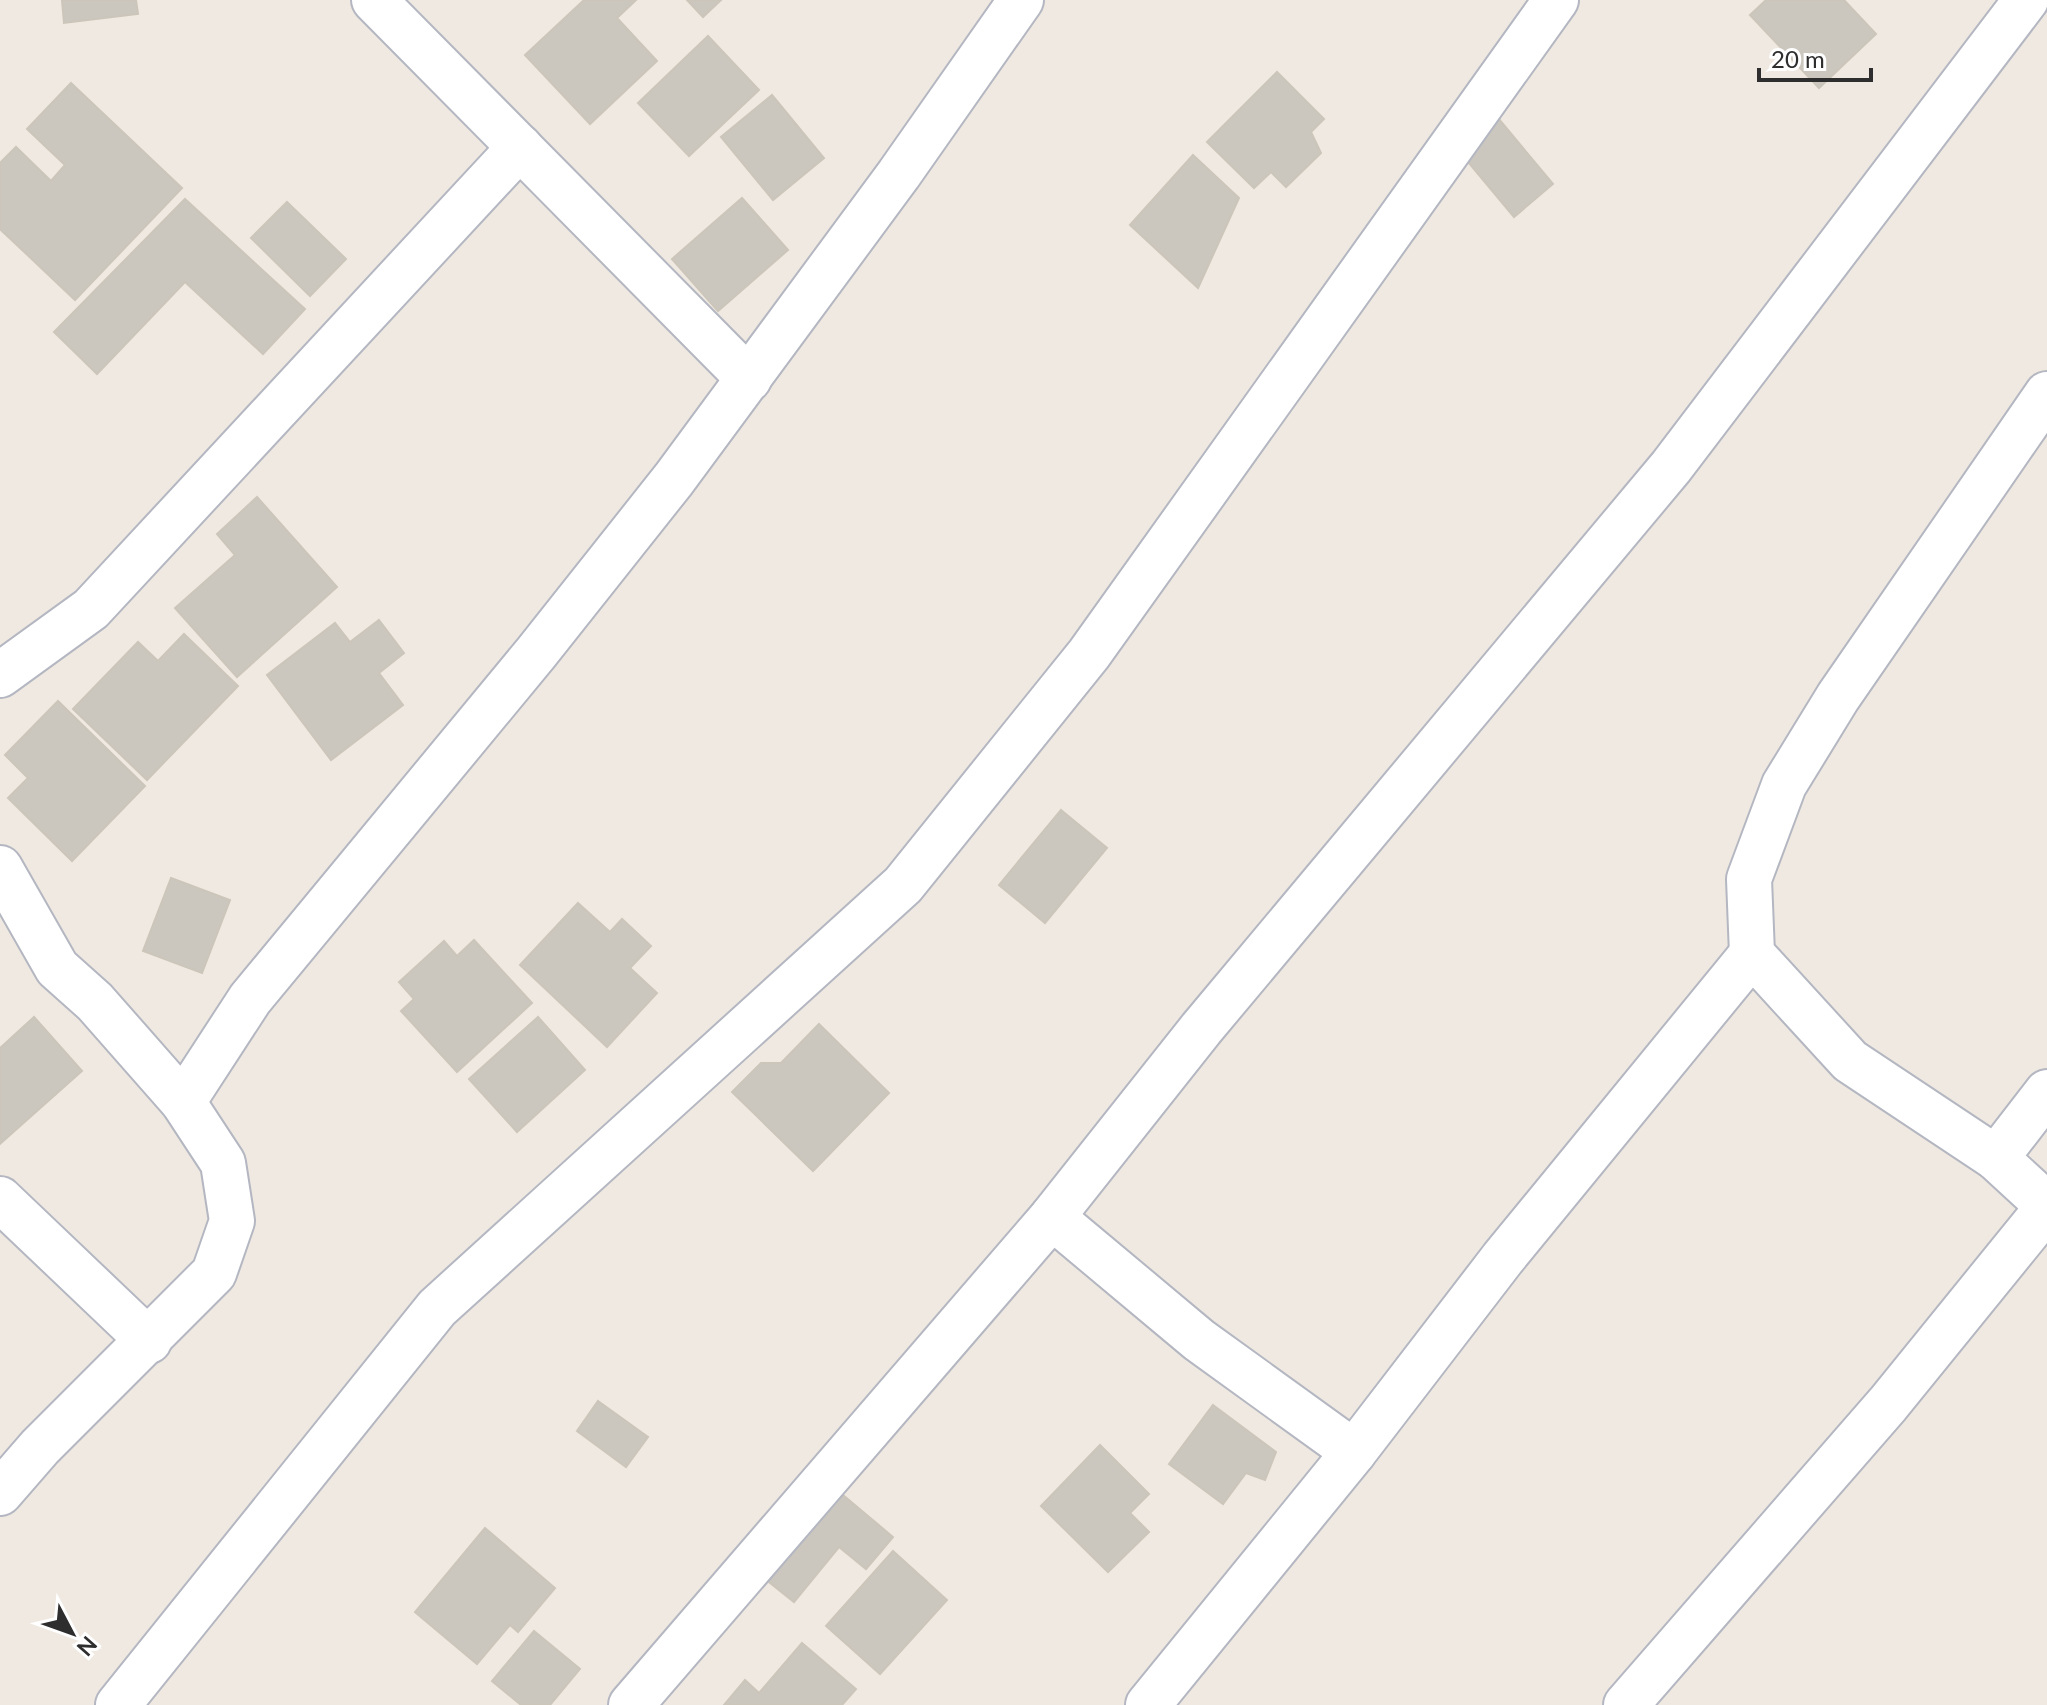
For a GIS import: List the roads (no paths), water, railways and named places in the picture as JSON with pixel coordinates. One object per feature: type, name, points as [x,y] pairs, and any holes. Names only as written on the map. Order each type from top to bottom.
[{"type":"street","points":[[374,0],[749,379]]},
{"type":"street","points":[[183,1102],[250,999],[536,653],[749,379],[1021,0]]},
{"type":"street","points":[[118,1705],[437,1308],[903,885],[1089,654],[1556,0]]},
{"type":"street","points":[[631,1705],[1052,1217],[1201,1029],[1671,467],[2026,0]]},
{"type":"street","points":[[0,675],[91,609],[520,147]]},
{"type":"street","points":[[1626,1705],[1888,1404],[2047,1206],[1996,1158],[1850,1061],[1752,954],[1749,879],[1784,785],[1838,697],[2047,394]]},
{"type":"street","points":[[0,868],[57,968],[95,1002],[183,1102],[223,1163],[232,1221],[214,1273],[40,1447],[0,1493]]},
{"type":"street","points":[[1148,1705],[1354,1452],[1503,1258],[1752,954]]},
{"type":"street","points":[[1996,1158],[2047,1092]]},
{"type":"street","points":[[0,1199],[149,1341]]},
{"type":"street","points":[[1052,1217],[1199,1340],[1354,1452]]}]
